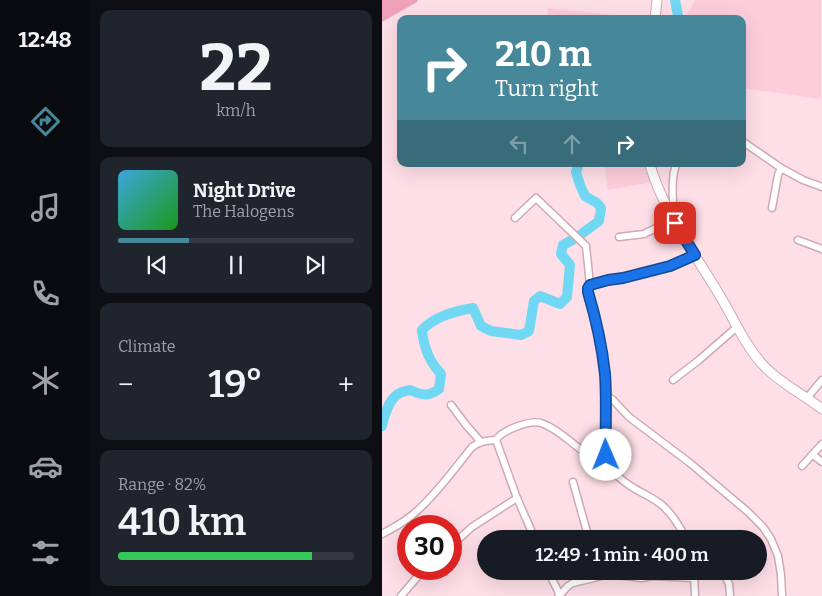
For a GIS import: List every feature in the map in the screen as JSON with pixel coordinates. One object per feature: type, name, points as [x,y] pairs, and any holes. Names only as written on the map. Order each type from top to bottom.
[{"type":"main road","points":[[656,15],[658,0]]},
{"type":"main road","points":[[651,167],[657,187],[674,222],[749,347],[765,367],[822,409]]},
{"type":"street","points":[[746,144],[781,168],[803,180],[822,187]]},
{"type":"street","points":[[619,237],[644,234],[654,229],[668,227],[674,222],[672,184],[675,167]]},
{"type":"street","points":[[772,208],[781,168]]},
{"type":"street","points":[[516,218],[536,198],[586,246],[590,285],[588,292],[601,344],[605,374],[606,465]]},
{"type":"street","points":[[798,240],[822,249]]},
{"type":"street","points":[[590,285],[670,266],[695,255]]},
{"type":"street","points":[[673,380],[737,327]]},
{"type":"street","points":[[807,398],[822,380]]},
{"type":"street","points":[[605,394],[629,417],[690,463],[763,527],[771,539],[778,556],[782,596]]},
{"type":"street","points":[[451,405],[481,442]]},
{"type":"street","points":[[382,534],[418,510],[472,447],[481,442],[496,440],[498,436],[534,422],[553,428],[606,465],[616,476],[658,502],[675,519],[681,530]]},
{"type":"street","points":[[496,440],[531,530]]},
{"type":"street","points":[[802,466],[822,444]]},
{"type":"street","points":[[813,455],[822,462]]},
{"type":"street","points":[[573,482],[586,530]]},
{"type":"street","points":[[462,536],[472,527],[517,498]]},
{"type":"street","points":[[401,596],[415,580]]},
{"type":"street","points":[[552,580],[559,596]]},
{"type":"street","points":[[559,596],[568,586],[584,580]]},
{"type":"street","points":[[694,580],[695,596]]},
{"type":"street","points":[[726,580],[730,596]]},
{"type":"shaded area","points":[[382,0],[418,0],[382,22]]},
{"type":"shaded area","points":[[695,0],[821,0],[821,99],[746,89],[746,15],[686,15]]},
{"type":"shaded area","points":[[548,8],[613,15],[547,15]]},
{"type":"shaded area","points":[[604,167],[646,167],[652,182],[608,190]]},
{"type":"waterway","points":[[675,0],[678,15]]},
{"type":"waterway","points":[[382,426],[390,404],[398,394],[410,390],[428,394],[439,389],[441,374],[433,364],[424,343],[422,330],[427,325],[452,313],[473,308],[481,326],[491,331],[521,335],[529,331],[534,301],[540,296],[560,304],[567,297],[570,265],[561,254],[563,245],[599,221],[601,208],[597,203],[585,196],[576,172],[578,167]]},
{"type":"route","points":[[606,455],[603,359],[588,288],[590,285],[608,280],[670,266],[695,255],[675,223]]}]
